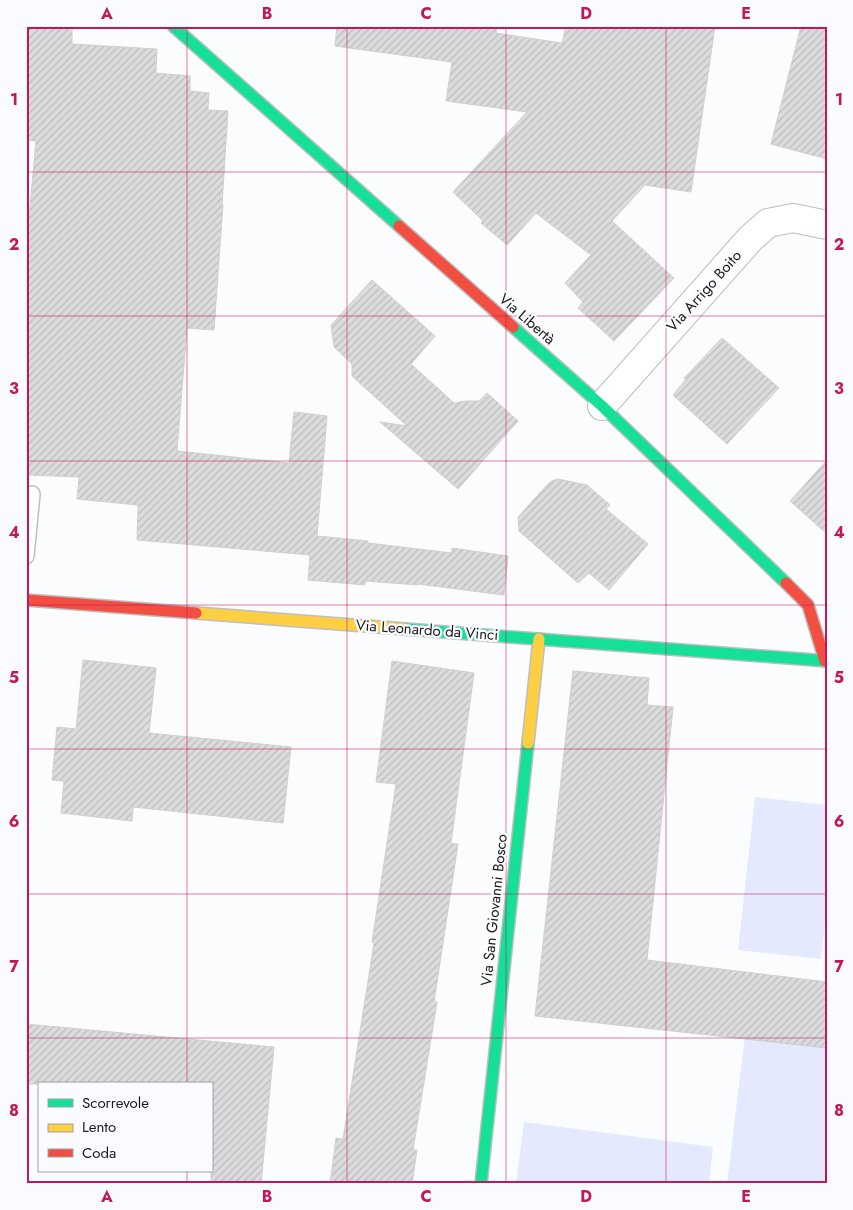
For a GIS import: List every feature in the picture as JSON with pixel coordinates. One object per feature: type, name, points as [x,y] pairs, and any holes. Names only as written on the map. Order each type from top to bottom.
[{"type":"street","name":"Via Libertà","points":[[173,26],[602,406],[808,605],[826,661]]},
{"type":"street","name":"Via Arrigo Boito","points":[[602,406],[750,239],[768,222],[793,218],[827,225]]},
{"type":"street","name":"Via Leonardo da Vinci","points":[[26,600],[826,661]]},
{"type":"street","name":"Via San Giovanni Bosco","points":[[481,1184],[539,639]]},
{"type":"lane","points":[[26,556],[32,494]]},
{"type":"shaded area","points":[[755,797],[827,805],[827,905],[821,959],[738,950]]},
{"type":"shaded area","points":[[745,1036],[827,1046],[827,1184],[727,1184]]},
{"type":"shaded area","points":[[524,1122],[713,1147],[709,1184],[516,1184]]},
{"type":"building","points":[[26,26],[72,28],[72,44],[157,49],[156,73],[190,76],[190,91],[209,93],[208,110],[228,111],[214,330],[187,328],[177,451],[289,463],[294,412],[327,416],[317,536],[452,553],[452,548],[508,556],[504,595],[418,584],[365,581],[365,585],[308,580],[310,555],[137,540],[138,505],[77,499],[79,477],[26,475],[26,249],[36,141],[26,140]]},
{"type":"building","points":[[337,26],[497,26],[496,33],[562,43],[566,26],[715,26],[691,192],[645,185],[612,221],[674,278],[614,341],[578,308],[583,302],[565,283],[591,255],[536,213],[507,245],[481,223],[483,221],[453,192],[527,112],[446,101],[452,62],[335,46]]},
{"type":"building","points":[[801,26],[827,26],[827,159],[771,144]]},
{"type":"building","points":[[372,280],[435,336],[411,364],[454,403],[479,401],[487,393],[518,421],[458,489],[380,422],[407,426],[352,376],[352,364],[334,347],[331,325]]},
{"type":"building","points":[[722,338],[779,388],[727,444],[673,395],[686,379],[684,378]]},
{"type":"building","points":[[827,460],[827,534],[790,501]]},
{"type":"building","points":[[558,479],[587,485],[610,505],[606,509],[648,544],[609,590],[589,573],[578,583],[519,531],[518,517],[547,485]]},
{"type":"building","points":[[83,660],[156,668],[149,733],[291,747],[283,823],[133,807],[132,821],[61,813],[64,781],[52,780],[57,727],[76,729]]},
{"type":"building","points":[[392,661],[474,673],[451,843],[458,844],[434,1002],[437,1002],[413,1150],[417,1150],[412,1184],[330,1184],[336,1138],[343,1139],[374,943],[372,942],[396,784],[376,782]]},
{"type":"building","points":[[573,671],[649,678],[647,705],[673,707],[647,960],[827,982],[827,1048],[535,1016]]},
{"type":"building","points":[[26,1024],[274,1047],[261,1184],[211,1184],[212,1082],[38,1082],[38,1084],[26,1084]]},
{"type":"traffic: fast","points":[[173,26],[399,226]]},
{"type":"traffic: fast","points":[[513,327],[602,406],[786,583]]},
{"type":"traffic: fast","points":[[405,629],[827,661]]},
{"type":"traffic: fast","points":[[481,1184],[528,743]]},
{"type":"traffic: slow","points":[[196,613],[405,629]]},
{"type":"traffic: slow","points":[[528,743],[539,639]]},
{"type":"traffic: jam","points":[[399,226],[513,327]]},
{"type":"traffic: jam","points":[[786,583],[808,605],[825,661]]},
{"type":"traffic: jam","points":[[26,600],[196,613]]}]
